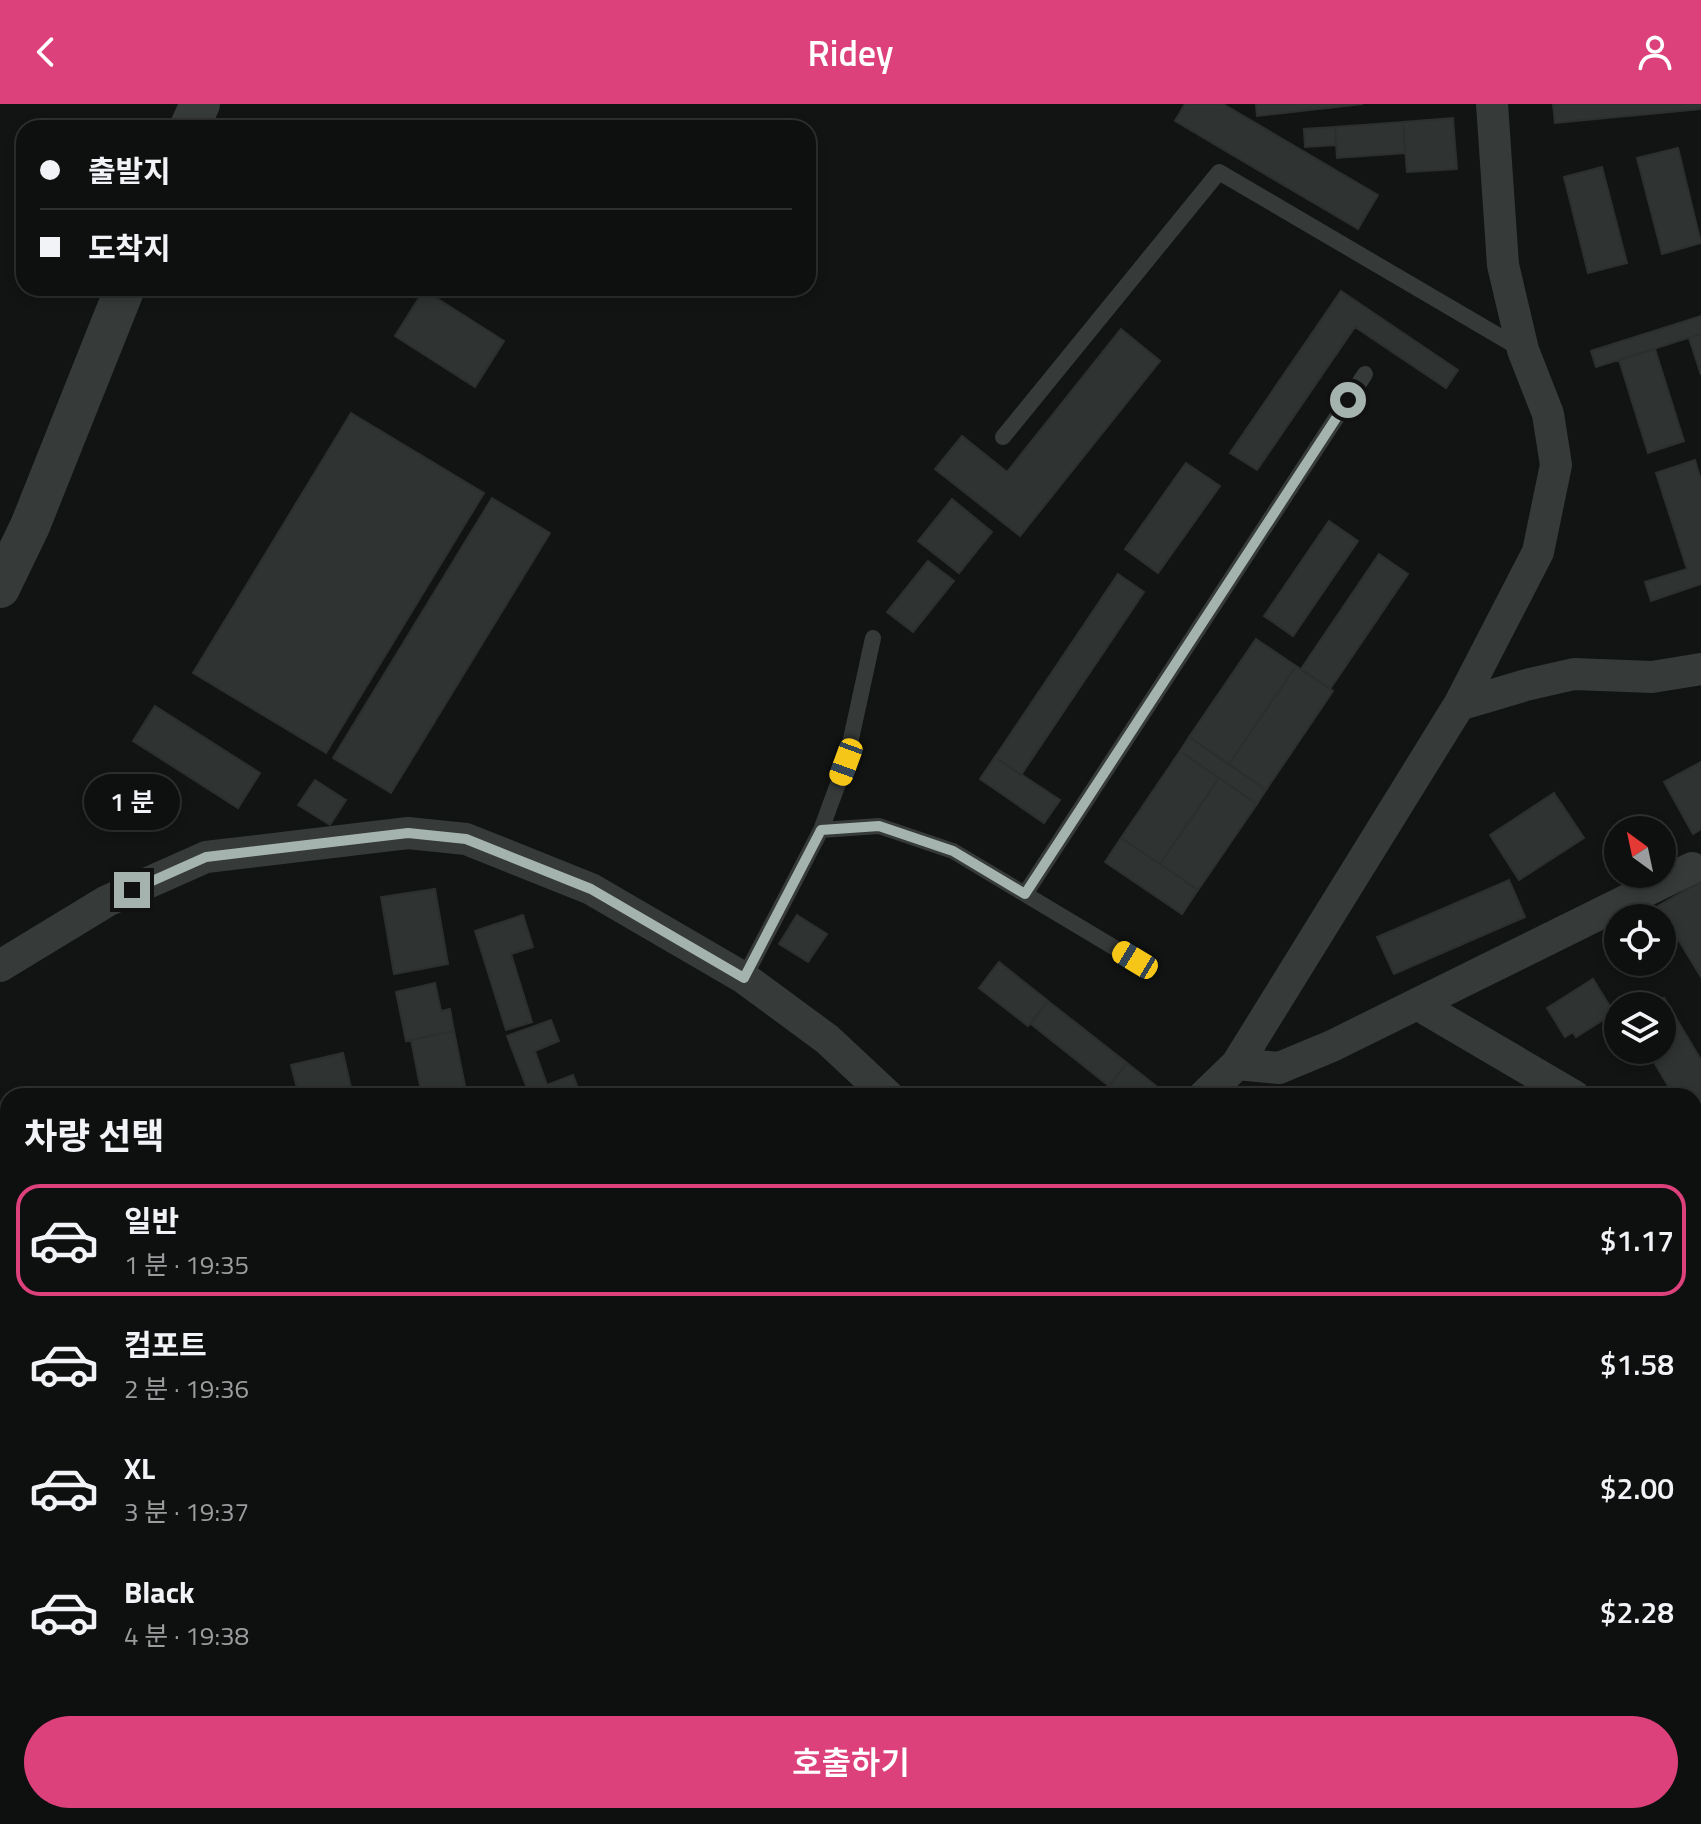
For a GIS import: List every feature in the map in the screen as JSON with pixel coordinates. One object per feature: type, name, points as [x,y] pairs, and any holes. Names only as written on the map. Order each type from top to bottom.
[{"type":"street","points":[[1212,1088],[1237,1064],[1459,705],[1538,552],[1556,465],[1548,414],[1523,350],[1503,265],[1492,104]]},
{"type":"street","points":[[0,588],[30,526],[122,296]]},
{"type":"street","points":[[1459,705],[1574,674],[1652,677],[1701,669]]},
{"type":"street","points":[[0,966],[107,901],[206,857],[408,833],[466,839],[591,889],[744,978],[827,1039],[879,1088]]},
{"type":"street","points":[[1237,1064],[1279,1068],[1332,1046],[1692,868]]},
{"type":"street","points":[[1417,1004],[1560,1088]]},
{"type":"lane","points":[[1003,437],[1219,172],[1523,350]]},
{"type":"lane","points":[[1025,894],[1365,374]]},
{"type":"lane","points":[[744,978],[821,830],[846,762],[873,638]]},
{"type":"lane","points":[[821,830],[879,826],[953,851],[1135,960]]},
{"type":"building","points":[[1185,104],[1223,104],[1378,195],[1358,229],[1175,121]]},
{"type":"building","points":[[1256,104],[1363,104],[1257,116]]},
{"type":"building","points":[[1553,104],[1701,104],[1701,109],[1555,123]]},
{"type":"building","points":[[1453,118],[1457,169],[1407,172],[1403,122]]},
{"type":"building","points":[[1403,122],[1405,153],[1337,158],[1335,127]]},
{"type":"building","points":[[1335,127],[1336,145],[1305,147],[1304,129]]},
{"type":"building","points":[[1678,148],[1701,243],[1662,254],[1637,158]]},
{"type":"building","points":[[1602,167],[1627,263],[1588,273],[1564,177]]},
{"type":"building","points":[[1341,291],[1458,370],[1446,388],[1355,327],[1257,470],[1230,453]]},
{"type":"building","points":[[420,296],[433,296],[504,341],[475,387],[395,336]]},
{"type":"building","points":[[1701,316],[1701,334],[1596,367],[1591,351]]},
{"type":"building","points":[[1121,329],[1160,361],[1020,536],[935,469],[962,436],[1007,472]]},
{"type":"building","points":[[1701,334],[1701,375],[1689,338]]},
{"type":"building","points":[[1655,349],[1684,441],[1648,453],[1619,360]]},
{"type":"building","points":[[351,413],[484,493],[326,753],[193,673]]},
{"type":"building","points":[[1695,460],[1701,480],[1701,584],[1651,601],[1645,582],[1687,569],[1656,473]]},
{"type":"building","points":[[1186,463],[1220,486],[1158,573],[1125,549]]},
{"type":"building","points":[[492,498],[550,533],[391,793],[333,758]]},
{"type":"building","points":[[952,499],[992,532],[959,573],[918,541]]},
{"type":"building","points":[[1329,521],[1358,541],[1293,636],[1264,616]]},
{"type":"building","points":[[1379,554],[1408,574],[1330,689],[1301,669]]},
{"type":"building","points":[[928,561],[954,581],[913,632],[887,612]]},
{"type":"building","points":[[1118,574],[1144,592],[1021,775],[995,757]]},
{"type":"building","points":[[1256,639],[1296,666],[1229,764],[1189,737]]},
{"type":"building","points":[[1296,666],[1333,691],[1266,790],[1229,764]]},
{"type":"building","points":[[155,706],[260,773],[238,808],[133,741]]},
{"type":"building","points":[[1189,737],[1266,790],[1257,804],[1180,751]]},
{"type":"building","points":[[1180,751],[1219,778],[1160,864],[1121,838]]},
{"type":"building","points":[[995,757],[1060,800],[1044,823],[980,779]]},
{"type":"building","points":[[1701,762],[1701,829],[1693,834],[1664,782]]},
{"type":"building","points":[[1219,778],[1257,804],[1198,890],[1160,864]]},
{"type":"building","points":[[315,780],[346,800],[330,825],[298,805]]},
{"type":"building","points":[[1554,793],[1584,838],[1519,880],[1490,835]]},
{"type":"building","points":[[1121,838],[1198,890],[1182,914],[1105,862]]},
{"type":"building","points":[[1509,880],[1525,917],[1394,974],[1377,937]]},
{"type":"building","points":[[1701,881],[1701,977],[1676,936],[1676,904],[1661,904]]},
{"type":"building","points":[[435,889],[448,964],[394,974],[381,897]]},
{"type":"building","points":[[523,915],[533,947],[511,954],[532,1022],[506,1030],[475,931]]},
{"type":"building","points":[[797,915],[827,934],[808,962],[779,944]]},
{"type":"building","points":[[999,962],[1048,1001],[1028,1026],[979,988]]},
{"type":"building","points":[[1593,979],[1604,997],[1604,1019],[1576,1037],[1573,1032],[1565,1037],[1547,1008]]},
{"type":"building","points":[[435,983],[441,1011],[450,1009],[454,1031],[406,1041],[396,992]]},
{"type":"building","points":[[1048,1001],[1127,1063],[1109,1086],[1031,1024]]},
{"type":"building","points":[[1676,1018],[1701,1060],[1701,1088],[1669,1088],[1655,1064],[1676,1064]]},
{"type":"building","points":[[551,1020],[559,1041],[535,1051],[547,1085],[573,1075],[578,1088],[527,1088],[507,1036]]},
{"type":"building","points":[[454,1031],[465,1088],[420,1088],[411,1040]]},
{"type":"building","points":[[343,1053],[351,1088],[297,1088],[291,1065]]},
{"type":"building","points":[[1127,1063],[1156,1086],[1112,1088],[1109,1086]]},
{"type":"route","points":[[132,890],[206,857],[408,833],[466,839],[591,889],[744,978],[821,830],[879,826],[953,851],[1025,894],[1348,400]]}]
